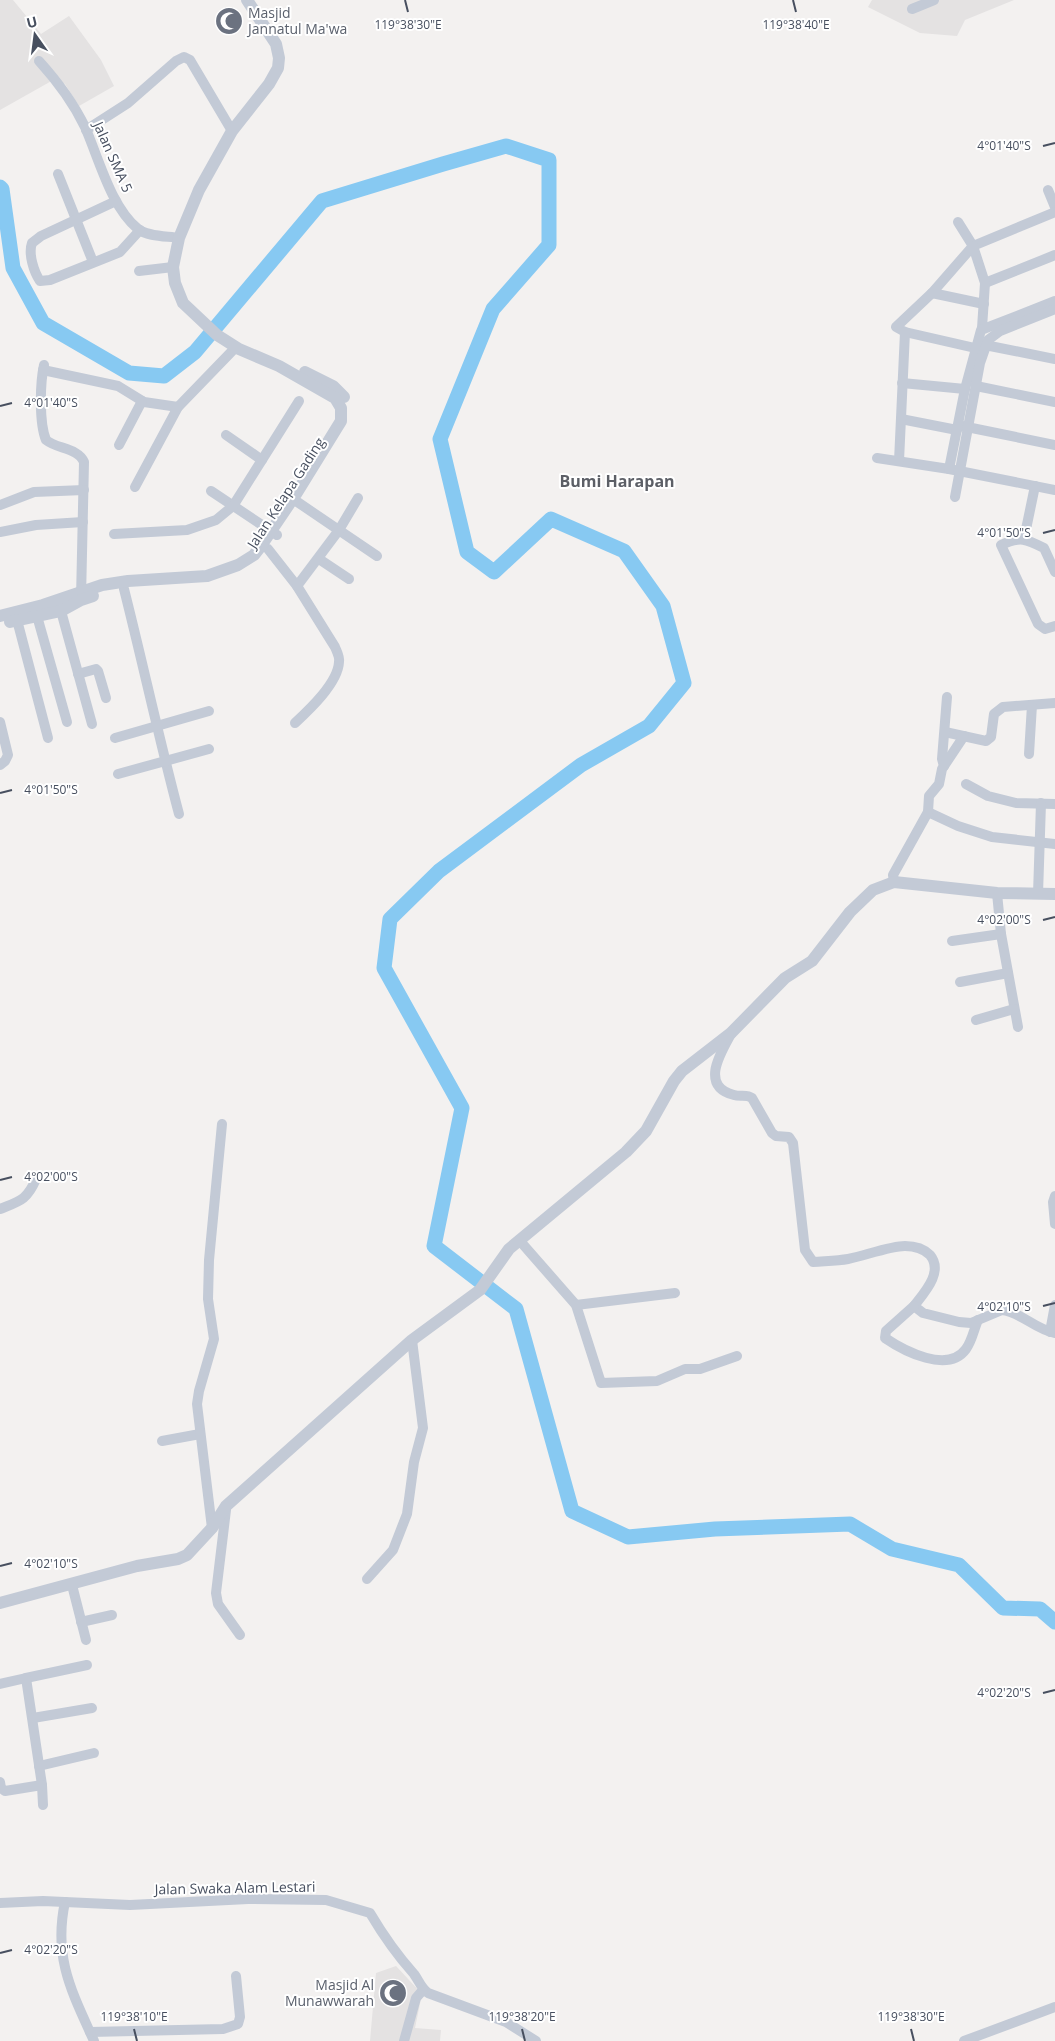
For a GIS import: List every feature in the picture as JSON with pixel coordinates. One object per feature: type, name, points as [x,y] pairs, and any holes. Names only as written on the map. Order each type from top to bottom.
[{"type":"street","points":[[139,270],[173,267],[179,238],[199,190],[232,131],[269,84],[280,63],[276,44],[247,0]]},
{"type":"street","points":[[912,9],[934,0]]},
{"type":"street","points":[[86,130],[128,103],[161,73],[181,58],[186,57],[190,60],[232,131]]},
{"type":"street","name":"Jalan SMA 5","points":[[39,61],[68,97],[86,130],[116,202],[140,230]]},
{"type":"street","points":[[58,174],[93,262]]},
{"type":"street","points":[[1048,190],[1055,207]]},
{"type":"street","points":[[116,202],[41,236],[32,243],[30,250],[35,272],[40,281],[46,282],[120,252],[140,230],[179,238]]},
{"type":"street","points":[[975,348],[905,332],[896,328],[932,293],[973,246],[1055,212]]},
{"type":"street","points":[[955,496],[954,470],[965,389],[979,332],[982,328],[985,283],[973,246],[958,222]]},
{"type":"street","points":[[985,283],[1055,255]]},
{"type":"street","name":"Jalan Kelapa Gading","points":[[0,616],[128,581],[207,580],[246,561],[274,533],[296,501],[345,414],[338,401],[330,394],[218,336],[183,303],[178,294],[173,267]]},
{"type":"street","points":[[932,293],[984,304]]},
{"type":"street","points":[[982,328],[1055,301]]},
{"type":"street","points":[[961,428],[976,386],[986,345],[992,336],[1055,309]]},
{"type":"street","points":[[1042,314],[1055,318]]},
{"type":"street","points":[[899,461],[905,332]]},
{"type":"street","points":[[986,345],[1055,358]]},
{"type":"street","points":[[135,487],[178,407],[236,347]]},
{"type":"street","points":[[81,595],[84,467],[82,458],[72,451],[55,446],[46,440],[44,436],[41,385],[43,368],[118,386],[142,401],[178,407]]},
{"type":"street","points":[[902,383],[965,389]]},
{"type":"street","points":[[976,386],[1055,402]]},
{"type":"street","points":[[119,445],[142,401]]},
{"type":"street","points":[[114,534],[187,530],[209,524],[233,506],[299,401]]},
{"type":"street","points":[[901,419],[1055,445]]},
{"type":"street","points":[[226,435],[262,460]]},
{"type":"street","points":[[877,458],[954,470],[1055,490]]},
{"type":"street","points":[[1024,539],[1035,486]]},
{"type":"street","points":[[0,505],[34,492],[84,490]]},
{"type":"street","points":[[212,490],[274,533]]},
{"type":"street","points":[[297,586],[319,559],[358,498]]},
{"type":"street","points":[[296,501],[377,556]]},
{"type":"street","points":[[0,532],[36,525],[83,522]]},
{"type":"street","name":"Jalan Kelapa Gading","points":[[0,624],[61,611],[81,595],[207,580],[242,573],[260,561],[268,549],[274,533]]},
{"type":"street","points":[[1055,570],[1044,548],[1024,539],[1013,540],[1001,545],[1038,624],[1045,629],[1055,626]]},
{"type":"street","points":[[268,549],[297,586],[335,647],[340,662],[331,682],[319,698],[295,723]]},
{"type":"street","points":[[319,559],[350,579]]},
{"type":"street","points":[[124,589],[179,814]]},
{"type":"street","points":[[61,611],[92,724]]},
{"type":"street","points":[[37,616],[67,722]]},
{"type":"street","points":[[17,620],[48,738]]},
{"type":"street","points":[[78,674],[96,669],[106,698]]},
{"type":"street","points":[[944,766],[942,759],[947,697]]},
{"type":"street","points":[[945,732],[986,741],[989,740],[994,714],[1003,706],[1055,703]]},
{"type":"street","points":[[1029,754],[1032,705]]},
{"type":"street","points":[[115,738],[209,711]]},
{"type":"street","points":[[0,722],[8,755],[0,765]]},
{"type":"street","points":[[894,882],[893,875],[928,812],[929,796],[939,784],[944,766],[964,736]]},
{"type":"street","points":[[118,774],[209,749]]},
{"type":"street","points":[[966,784],[988,796],[1016,803],[1055,804]]},
{"type":"street","points":[[1038,894],[1041,803]]},
{"type":"street","points":[[928,812],[958,826],[992,837],[1055,844]]},
{"type":"street","points":[[0,1603],[137,1566],[178,1559],[186,1555],[212,1528],[226,1506],[412,1340],[480,1290],[509,1249],[626,1152],[646,1131],[674,1081],[682,1071],[731,1034],[785,978],[812,961],[840,924],[864,897],[882,885],[894,882],[997,893],[1055,894]]},
{"type":"street","points":[[997,893],[1001,934],[1018,1027]]},
{"type":"street","points":[[952,941],[1001,934]]},
{"type":"street","points":[[960,982],[1008,973]]},
{"type":"street","points":[[976,1020],[1014,1009]]},
{"type":"street","points":[[731,1034],[720,1056],[715,1080],[717,1085],[728,1093],[736,1096],[749,1095],[772,1133],[776,1136],[789,1137],[793,1143],[805,1250],[813,1262],[844,1260],[904,1246],[926,1251],[936,1267],[933,1277],[914,1306],[886,1331],[885,1338],[903,1348],[938,1361],[949,1360],[964,1352],[978,1320]]},
{"type":"street","points":[[212,1528],[200,1434],[198,1397],[214,1339],[208,1299],[209,1270],[222,1124]]},
{"type":"street","points":[[0,1209],[25,1198],[36,1179]]},
{"type":"street","points":[[1055,1196],[1053,1202],[1055,1224]]},
{"type":"street","points":[[520,1241],[576,1305],[601,1383],[657,1381],[685,1369],[700,1369],[737,1356]]},
{"type":"street","points":[[576,1305],[675,1293]]},
{"type":"street","points":[[914,1306],[923,1313],[958,1322],[971,1323],[1002,1310],[1034,1326],[1052,1332],[1055,1304]]},
{"type":"street","points":[[367,1579],[393,1550],[407,1514],[414,1462],[422,1433],[412,1340]]},
{"type":"street","points":[[162,1440],[200,1434]]},
{"type":"street","points":[[226,1506],[220,1544],[216,1593],[218,1604],[240,1635]]},
{"type":"street","points":[[72,1585],[86,1640]]},
{"type":"street","points":[[81,1622],[112,1615]]},
{"type":"street","points":[[0,1684],[87,1665]]},
{"type":"street","points":[[26,1678],[42,1785],[43,1805]]},
{"type":"street","points":[[32,1718],[92,1708]]},
{"type":"street","points":[[39,1766],[94,1753]]},
{"type":"street","points":[[0,1782],[1,1788],[5,1791],[42,1785]]},
{"type":"street","name":"Jalan Swaka Alam Lestari","points":[[0,1903],[65,1902],[130,1905],[248,1899],[326,1900],[370,1913],[389,1944],[415,1975],[423,1990]]},
{"type":"street","points":[[65,1902],[60,1924],[61,1950],[74,1995],[92,2037],[232,2027],[238,2024],[240,2017],[236,1976]]},
{"type":"street","points":[[404,2041],[416,1998],[423,1990],[506,2022],[536,2041]]},
{"type":"street","points":[[964,2041],[1055,2007]]},
{"type":"shaded area","points":[[0,0],[13,0],[41,34],[69,16],[101,60],[114,86],[79,106],[65,84],[55,79],[0,110]]},
{"type":"shaded area","points":[[872,0],[1014,0],[965,20],[957,36],[920,33],[868,7]]},
{"type":"shaded area","points":[[396,1966],[422,1994],[415,2028],[441,2030],[440,2041],[370,2041],[376,1973]]},
{"type":"waterway","points":[[0,187],[2,189],[13,268],[43,323],[129,373],[164,376],[195,352],[322,201],[506,146],[549,160],[549,245],[493,309],[440,439],[467,552],[494,572],[551,519],[624,551],[663,606],[684,683],[649,726],[581,765],[439,871],[390,919],[384,968],[462,1108],[434,1246],[516,1309],[572,1511],[628,1537],[715,1529],[850,1524],[892,1549],[959,1565],[1003,1608],[1040,1609],[1055,1622]]},
{"type":"place","name":"Masjid Jannatul Ma'wa","points":[[229,21]]},
{"type":"place","name":"Masjid Al Munawwarah","points":[[393,1993]]},
{"type":"district","name":"Bumi Harapan","points":[[617,481]]}]
